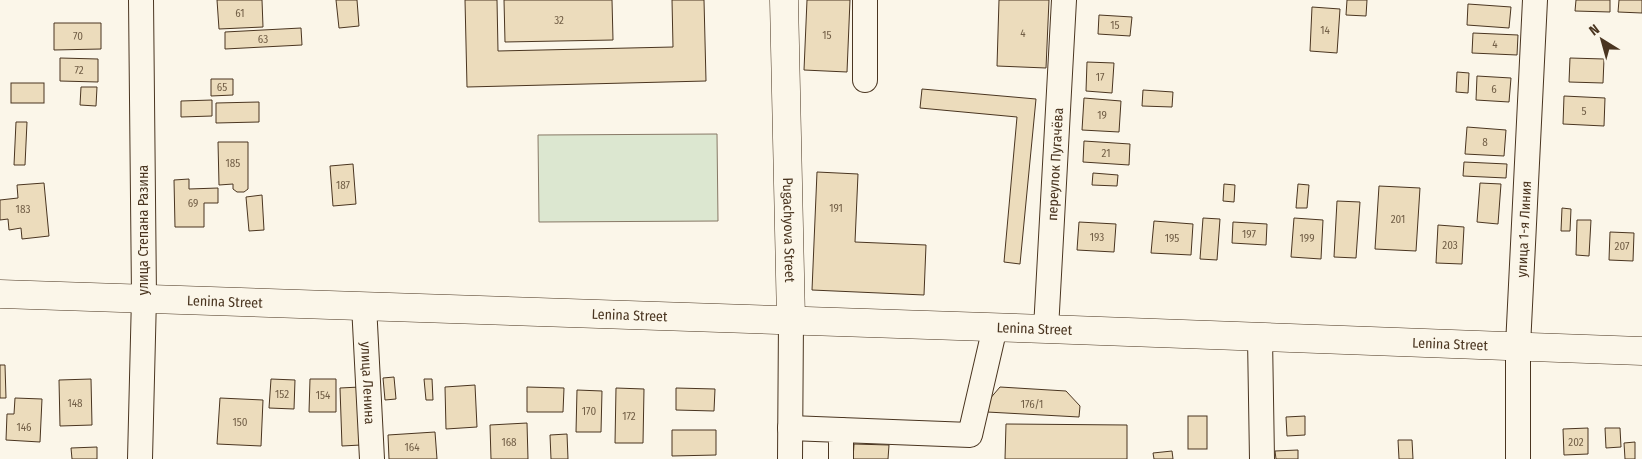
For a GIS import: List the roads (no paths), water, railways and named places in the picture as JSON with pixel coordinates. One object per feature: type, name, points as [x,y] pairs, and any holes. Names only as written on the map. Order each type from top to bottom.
[{"type":"main road","name":"Pugachyova Street","points":[[784,0],[791,320]]},
{"type":"main road","name":"Lenina Street","points":[[0,294],[144,297],[1046,328],[1260,338],[1642,351]]},
{"type":"street","name":"улица Степана Разина","points":[[140,459],[144,297],[141,0]]},
{"type":"street","points":[[865,0],[865,80]]},
{"type":"street","name":"переулок Пугачёва","points":[[1046,328],[1064,0]]},
{"type":"street","name":"улица 1-я Линия","points":[[1518,459],[1518,346],[1535,0]]},
{"type":"street","name":"улица Ленина","points":[[364,305],[372,459]]},
{"type":"street","name":"Pugachyova Street","points":[[790,459],[791,320]]},
{"type":"street","points":[[790,428],[970,435],[995,327]]},
{"type":"street","points":[[1260,338],[1262,459]]},
{"type":"street","points":[[841,430],[841,459]]}]
